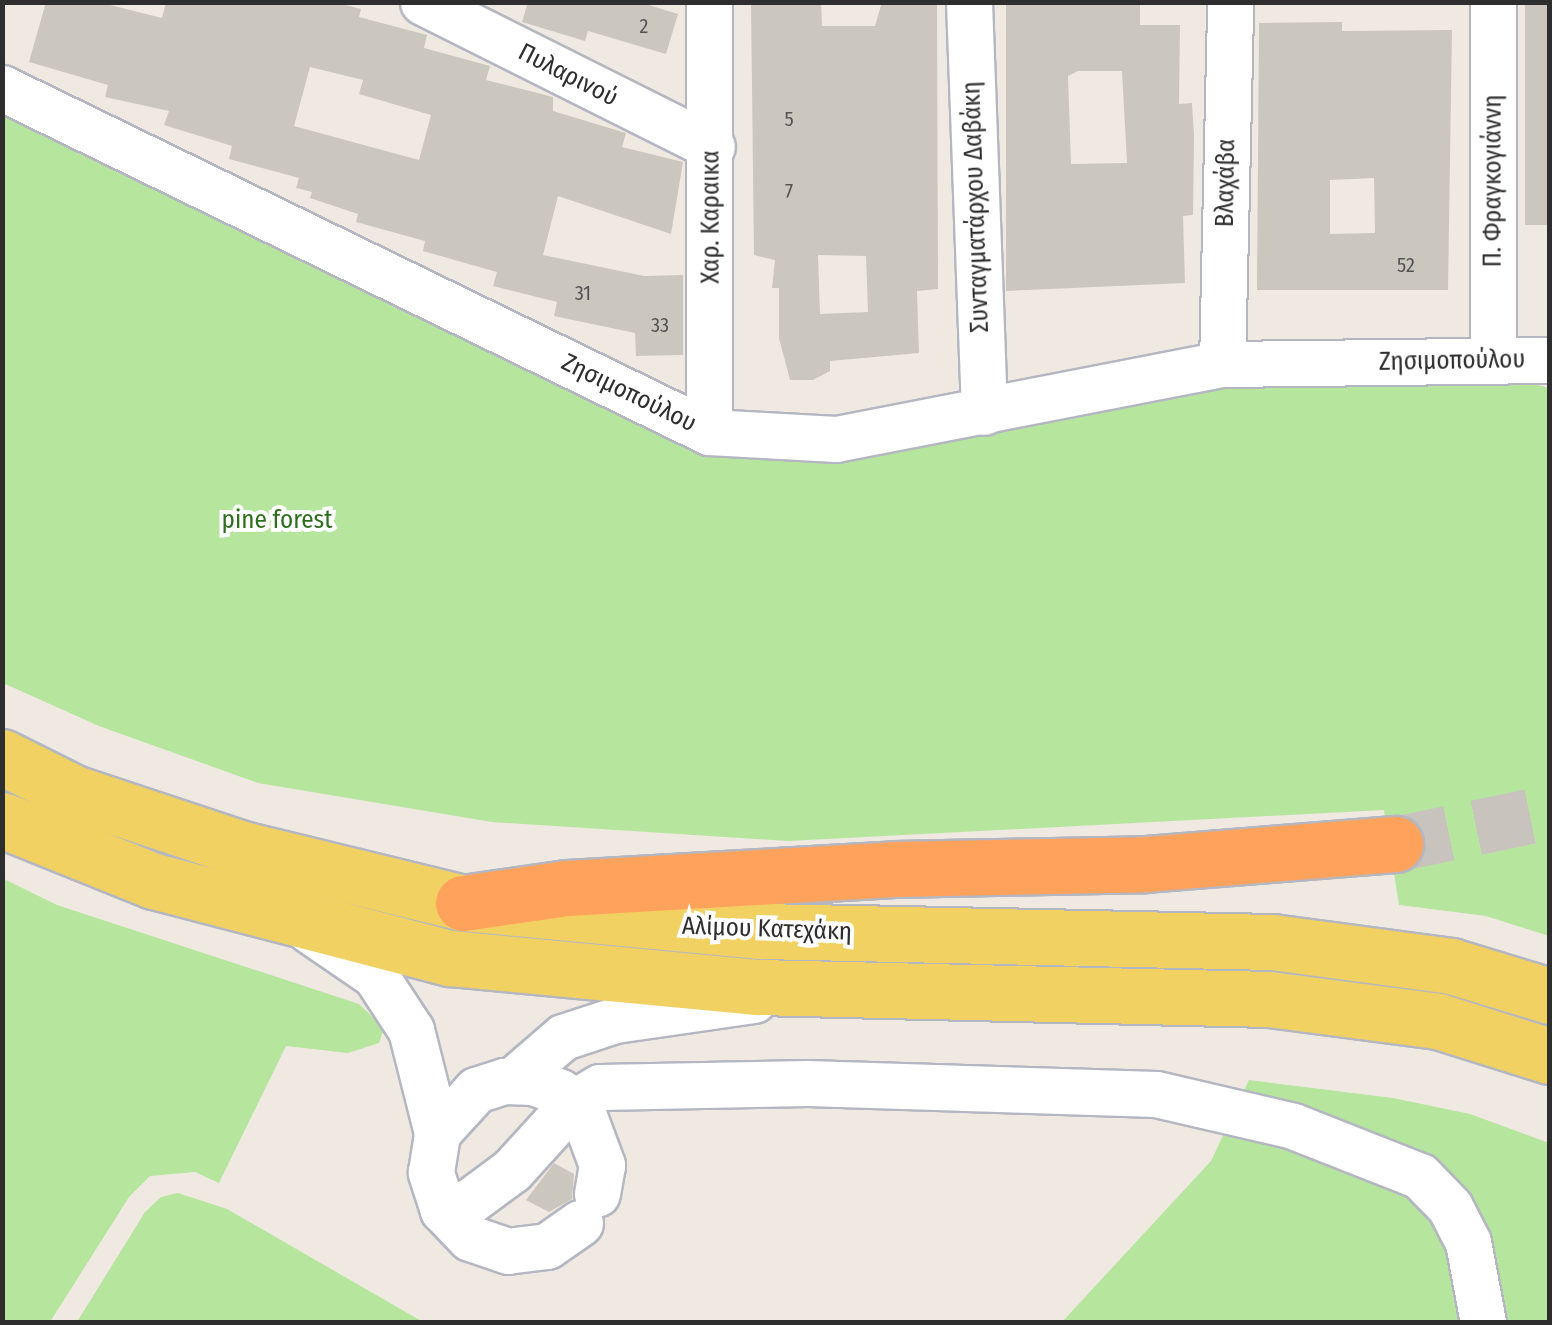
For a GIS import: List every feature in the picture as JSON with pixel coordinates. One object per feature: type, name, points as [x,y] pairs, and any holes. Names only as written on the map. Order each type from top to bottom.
[{"type":"highway","points":[[463,903],[567,888],[894,869],[1146,864],[1394,844]]},
{"type":"main road","name":"Αλίμου Κατεχάκη","points":[[2,758],[74,793],[224,843],[463,903],[760,931],[1272,942],[1451,966],[1550,996]]},
{"type":"main road","points":[[2,820],[101,864],[289,920],[488,963],[673,982],[1323,1004],[1438,1022],[1550,1056]]},
{"type":"street","name":"Πυλαρινού","points":[[423,2],[712,147]]},
{"type":"street","name":"Χαρ. Καραικα","points":[[709,2],[710,432]]},
{"type":"street","name":"Συνταγματάρχου Δαβάκη","points":[[969,2],[984,412]]},
{"type":"street","name":"Βλαχάβα","points":[[1222,364],[1230,2]]},
{"type":"street","name":"Π. Φραγκογιάννη","points":[[1492,2],[1493,360]]},
{"type":"street","name":"Ζησιμοπούλου","points":[[2,88],[710,432],[836,439],[1222,364],[1550,360]]},
{"type":"street","points":[[289,920],[342,948],[375,975],[411,1030],[437,1133],[430,1172],[443,1210],[470,1238],[508,1251],[547,1246],[588,1209],[602,1165],[597,1136],[573,1103],[533,1082],[512,1081],[476,1090],[437,1133]]},
{"type":"street","points":[[512,1081],[563,1038],[615,1020],[833,989]]},
{"type":"street","points":[[443,1210],[470,1201],[512,1170],[573,1103],[600,1087],[807,1083],[1156,1094],[1235,1108],[1420,1176],[1437,1190],[1468,1242],[1483,1322]]},
{"type":"green space","name":"pine forest","points":[[2,111],[662,409],[834,439],[981,412],[1108,411],[1220,382],[1444,361],[1549,388],[1549,936],[1486,916],[1399,905],[1384,810],[788,841],[492,822],[258,783],[99,726],[3,683]]},
{"type":"green space","points":[[2,878],[57,905],[359,1004],[384,1028],[379,1043],[348,1053],[286,1046],[219,1183],[195,1172],[150,1176],[129,1197],[50,1322],[3,1322]]},
{"type":"green space","points":[[1249,1080],[1393,1098],[1470,1114],[1549,1143],[1549,1322],[1062,1322],[1211,1161]]},
{"type":"green space","points":[[178,1193],[227,1209],[423,1322],[77,1322],[145,1212],[161,1197]]},
{"type":"building","points":[[46,2],[98,2],[162,18],[166,2],[334,2],[361,9],[359,17],[427,35],[424,48],[490,66],[486,80],[553,97],[553,111],[626,133],[622,147],[683,162],[671,234],[558,196],[543,255],[644,276],[683,275],[683,355],[636,356],[635,333],[554,316],[557,302],[493,286],[497,272],[423,251],[425,241],[356,222],[358,214],[310,198],[312,192],[296,188],[299,178],[229,159],[232,146],[164,125],[169,111],[105,97],[108,85],[29,62]],"holes":[[[310,67],[363,80],[359,94],[431,115],[419,160],[294,126]]]},
{"type":"building","points":[[528,2],[639,2],[678,14],[666,54],[588,31],[585,41],[522,22]]},
{"type":"building","points":[[751,2],[821,2],[822,26],[875,26],[882,2],[937,2],[938,289],[917,291],[919,353],[830,361],[830,371],[813,380],[790,380],[779,338],[779,288],[772,288],[775,260],[754,255]],"holes":[[[818,255],[866,256],[868,312],[820,314]]]},
{"type":"building","points":[[1006,2],[1140,2],[1140,25],[1180,25],[1179,104],[1192,103],[1194,136],[1193,215],[1183,216],[1185,283],[1006,291]],"holes":[[[1078,71],[1122,71],[1127,163],[1071,164],[1068,76]]]},
{"type":"building","points":[[1525,2],[1550,2],[1550,225],[1525,225]]},
{"type":"building","points":[[1342,22],[1342,31],[1452,30],[1448,290],[1257,290],[1259,23]],"holes":[[[1374,178],[1375,233],[1330,234],[1330,180]]]},
{"type":"building","points":[[554,1163],[574,1174],[572,1199],[549,1212],[526,1200]]},
{"type":"tunnel","points":[[1395,844],[1550,812]]}]
